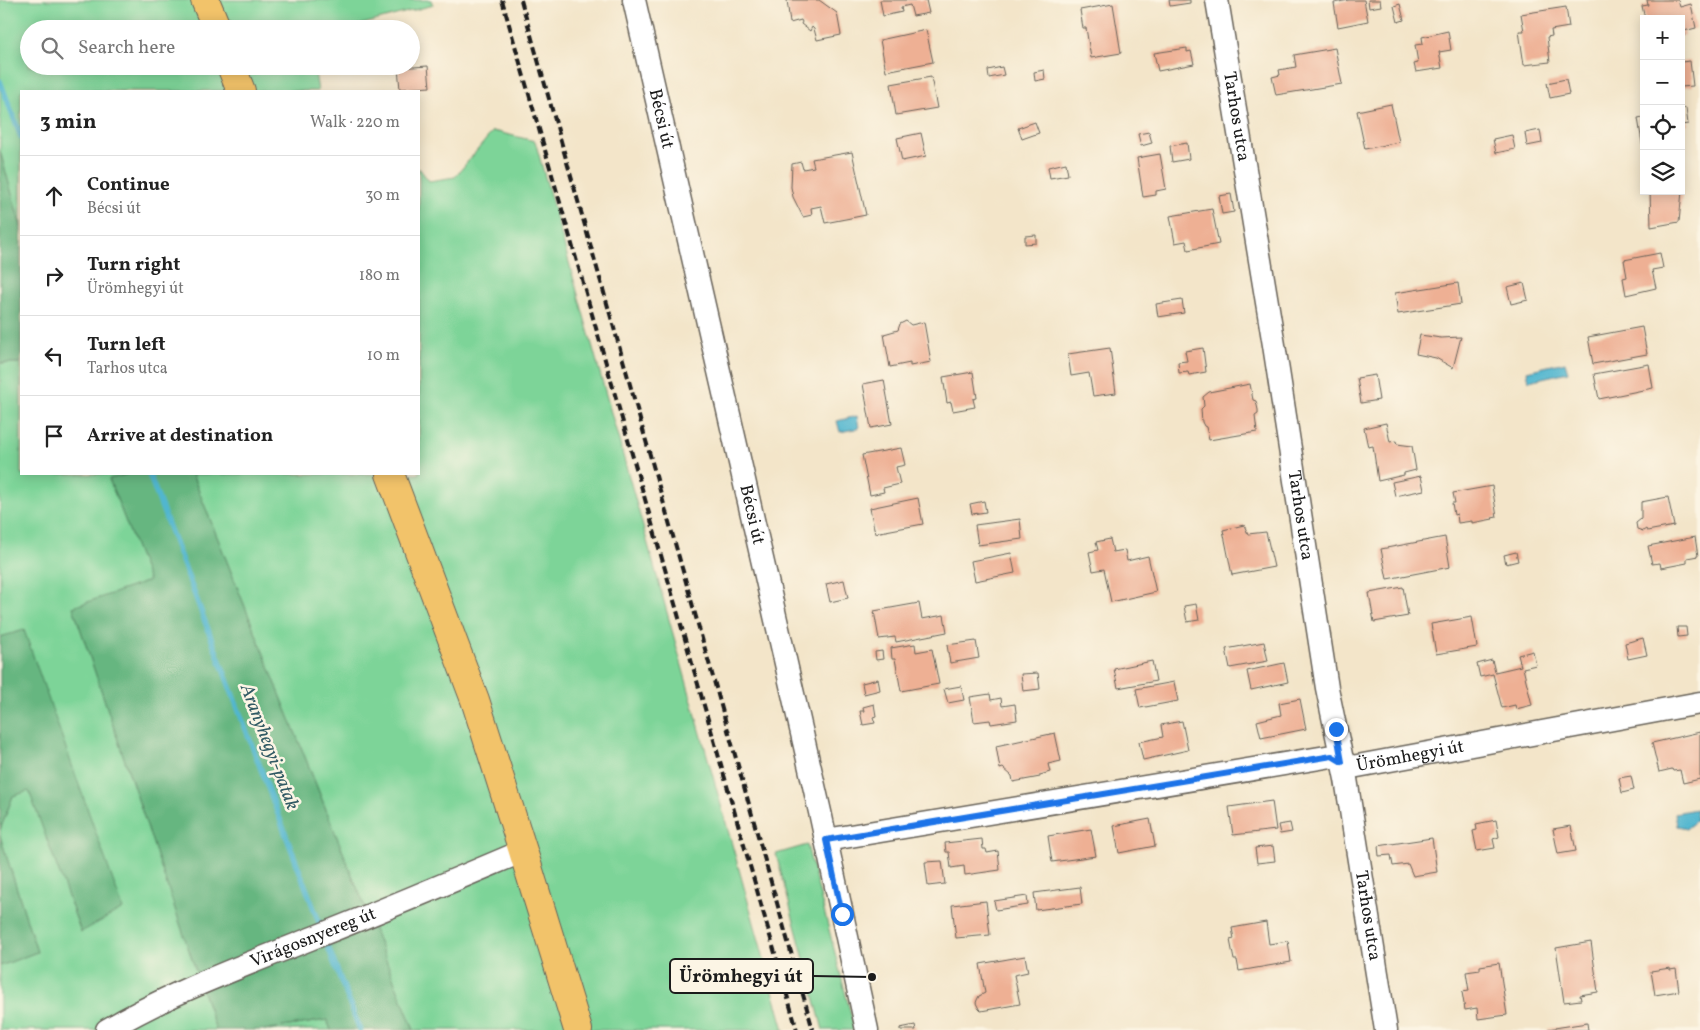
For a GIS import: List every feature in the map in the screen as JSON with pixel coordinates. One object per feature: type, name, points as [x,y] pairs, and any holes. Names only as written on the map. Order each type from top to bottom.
[{"type":"main road","points":[[205,0],[213,20]]},
{"type":"main road","points":[[235,75],[241,90]]},
{"type":"main road","points":[[390,475],[475,700],[578,1030]]},
{"type":"street","name":"Bécsi út","points":[[634,0],[826,840],[867,1030]]},
{"type":"street","name":"Tarhos utca","points":[[1217,0],[1327,688],[1342,762],[1386,1030]]},
{"type":"street","name":"Ürömhegyi út","points":[[826,840],[1332,756],[1352,767],[1700,703]]},
{"type":"street","name":"Virágosnyereg út","points":[[106,1030],[130,1016],[186,989],[360,920],[523,851]]},
{"type":"green space","points":[[0,0],[431,0],[433,5],[378,20],[20,20],[20,75],[315,75],[318,90],[20,90],[20,223],[0,151]]},
{"type":"green space","points":[[493,131],[535,141],[784,1030],[414,1030],[192,475],[420,475],[420,169],[429,181],[455,177]]},
{"type":"green space","points":[[0,151],[20,223],[20,363],[0,363]]},
{"type":"green space","points":[[0,363],[20,363],[20,475],[125,475],[109,479],[149,581],[73,607],[216,1030],[0,1030],[0,966],[37,952],[0,836],[0,830],[13,796],[29,790],[81,932],[24,631],[0,637]]},
{"type":"green space","points":[[125,475],[192,475],[414,1030],[331,1030],[327,1020],[264,1030],[216,1030],[73,607],[149,581],[109,479]]},
{"type":"green space","points":[[24,630],[123,909],[81,932],[29,791],[13,796],[0,830],[0,637]]},
{"type":"green space","points":[[0,836],[37,952],[0,966]]},
{"type":"green space","points":[[807,845],[855,1030],[823,1030],[776,854]]},
{"type":"green space","points":[[327,1020],[331,1030],[264,1030]]},
{"type":"water","points":[[1565,362],[1568,372],[1529,381],[1527,371]]},
{"type":"water","points":[[857,416],[859,428],[840,432],[837,421]]},
{"type":"water","points":[[1696,809],[1697,820],[1687,828],[1677,826],[1675,813]]},
{"type":"building","points":[[787,0],[819,0],[837,13],[841,35],[817,40],[814,29],[812,27],[810,31],[801,24],[801,20],[790,23]]},
{"type":"building","points":[[880,0],[926,0],[929,13],[913,16],[910,5],[901,7],[902,12],[883,16]]},
{"type":"building","points":[[1169,0],[1190,0],[1190,3],[1170,6]]},
{"type":"building","points":[[1364,0],[1368,21],[1338,27],[1334,3]]},
{"type":"building","points":[[1368,0],[1380,0],[1381,6],[1369,8]]},
{"type":"building","points":[[1647,0],[1678,0],[1680,7],[1691,4],[1696,28],[1685,31],[1685,15],[1644,15],[1642,6],[1648,5]]},
{"type":"building","points":[[1113,4],[1121,53],[1091,58],[1086,28],[1083,28],[1080,10]]},
{"type":"building","points":[[1400,4],[1404,20],[1398,22],[1394,6]]},
{"type":"building","points":[[1566,7],[1569,27],[1551,30],[1552,36],[1547,37],[1550,62],[1524,65],[1519,31],[1524,31],[1521,14]]},
{"type":"building","points":[[926,30],[933,62],[886,71],[880,40]]},
{"type":"building","points":[[1448,31],[1451,50],[1439,52],[1442,68],[1416,72],[1414,64],[1418,63],[1415,45],[1423,44],[1422,37]]},
{"type":"building","points":[[1187,48],[1187,52],[1191,51],[1194,64],[1158,71],[1154,53]]},
{"type":"building","points":[[1335,48],[1342,84],[1276,95],[1272,77],[1280,75],[1279,70],[1296,67],[1294,55]]},
{"type":"building","points":[[1690,61],[1693,86],[1685,87],[1685,62]]},
{"type":"building","points":[[428,66],[430,87],[400,89],[399,75],[420,75],[420,67]]},
{"type":"building","points":[[1002,67],[1004,75],[989,78],[988,70]]},
{"type":"building","points":[[1044,70],[1045,79],[1035,81],[1034,72]]},
{"type":"building","points":[[931,77],[937,108],[896,115],[891,84]]},
{"type":"building","points":[[1566,79],[1569,94],[1550,98],[1547,83]]},
{"type":"building","points":[[1391,104],[1399,142],[1365,149],[1357,111]]},
{"type":"building","points":[[1685,108],[1688,124],[1685,124]]},
{"type":"building","points":[[1035,122],[1039,133],[1022,139],[1018,128]]},
{"type":"building","points":[[1540,130],[1542,143],[1527,146],[1525,133]]},
{"type":"building","points":[[1149,132],[1152,143],[1141,146],[1138,134]]},
{"type":"building","points":[[921,133],[926,156],[902,161],[897,138]]},
{"type":"building","points":[[1512,135],[1515,149],[1496,153],[1493,139]]},
{"type":"building","points":[[1187,143],[1189,159],[1172,162],[1170,146]]},
{"type":"building","points":[[852,152],[866,215],[825,223],[821,206],[811,208],[812,215],[803,217],[793,197],[791,187],[792,164],[801,162],[803,169],[814,167],[812,159]]},
{"type":"building","points":[[1160,154],[1166,189],[1156,191],[1156,195],[1143,197],[1137,158]]},
{"type":"building","points":[[1066,163],[1068,175],[1050,178],[1048,167]]},
{"type":"building","points":[[1231,194],[1234,212],[1222,214],[1219,196]]},
{"type":"building","points":[[1650,195],[1682,195],[1679,222],[1651,227]]},
{"type":"building","points":[[1212,209],[1219,244],[1188,250],[1186,241],[1175,243],[1170,216]]},
{"type":"building","points":[[1036,235],[1036,243],[1025,244],[1025,236]]},
{"type":"building","points":[[1660,253],[1663,268],[1652,270],[1656,288],[1626,295],[1623,278],[1627,277],[1624,260]]},
{"type":"building","points":[[1458,283],[1461,304],[1398,314],[1395,293]]},
{"type":"building","points":[[1524,283],[1528,300],[1511,304],[1507,287]]},
{"type":"building","points":[[1182,300],[1184,313],[1158,317],[1156,304]]},
{"type":"building","points":[[906,321],[911,325],[924,322],[931,362],[910,366],[910,363],[890,367],[884,334],[898,330],[900,324]]},
{"type":"building","points":[[1642,327],[1647,354],[1593,364],[1588,337]]},
{"type":"building","points":[[1420,335],[1441,338],[1461,337],[1453,368],[1436,358],[1416,354]]},
{"type":"building","points":[[1110,348],[1116,393],[1093,396],[1089,373],[1071,376],[1068,354]]},
{"type":"building","points":[[1203,348],[1206,372],[1189,375],[1188,372],[1179,373],[1178,362],[1187,361],[1185,351]]},
{"type":"building","points":[[1649,364],[1653,388],[1599,399],[1594,374]]},
{"type":"building","points":[[973,372],[977,398],[973,399],[975,407],[953,411],[951,402],[947,403],[943,377]]},
{"type":"building","points":[[1375,375],[1379,400],[1361,403],[1357,378]]},
{"type":"building","points":[[884,380],[892,424],[871,428],[863,384]]},
{"type":"building","points":[[1250,384],[1253,400],[1256,401],[1258,410],[1258,414],[1255,416],[1257,432],[1209,440],[1206,427],[1202,422],[1201,409],[1204,406],[1203,397],[1209,392]]},
{"type":"building","points":[[1386,423],[1390,442],[1396,441],[1397,444],[1412,446],[1416,470],[1378,481],[1373,446],[1368,447],[1364,428]]},
{"type":"building","points":[[901,448],[905,465],[896,467],[900,484],[883,488],[884,492],[870,495],[862,455]]},
{"type":"building","points":[[1421,476],[1424,490],[1395,496],[1392,482]]},
{"type":"building","points":[[1492,486],[1497,517],[1472,523],[1472,521],[1458,523],[1457,514],[1454,515],[1452,503],[1455,503],[1453,493]]},
{"type":"building","points":[[1668,497],[1674,526],[1647,531],[1646,529],[1643,531],[1637,529],[1636,523],[1641,519],[1641,502]]},
{"type":"building","points":[[918,498],[923,524],[875,533],[870,508]]},
{"type":"building","points":[[984,501],[986,512],[972,514],[970,504]]},
{"type":"building","points":[[1020,519],[1022,539],[978,545],[975,525]]},
{"type":"building","points":[[1244,525],[1248,534],[1266,532],[1274,567],[1232,575],[1223,530]]},
{"type":"building","points":[[1445,537],[1450,567],[1387,579],[1381,549]]},
{"type":"building","points":[[1695,537],[1698,556],[1687,558],[1687,563],[1661,568],[1660,563],[1652,564],[1648,546]]},
{"type":"building","points":[[1110,539],[1113,552],[1125,550],[1127,561],[1148,556],[1156,592],[1111,602],[1104,569],[1093,571],[1089,552],[1098,550],[1096,542]]},
{"type":"building","points":[[1516,552],[1518,561],[1506,564],[1504,555]]},
{"type":"building","points":[[1011,553],[1015,573],[975,581],[971,561]]},
{"type":"building","points":[[844,580],[848,598],[830,602],[826,584]]},
{"type":"building","points":[[1403,587],[1408,616],[1374,622],[1369,593]]},
{"type":"building","points":[[919,603],[922,619],[944,615],[947,632],[896,642],[895,637],[879,639],[874,611]]},
{"type":"building","points":[[1196,604],[1199,620],[1187,622],[1184,606]]},
{"type":"building","points":[[1472,617],[1477,647],[1436,654],[1431,624]]},
{"type":"building","points":[[1677,627],[1686,627],[1687,636],[1678,637]]},
{"type":"building","points":[[1643,638],[1647,655],[1628,659],[1625,643]]},
{"type":"building","points":[[976,641],[979,658],[950,663],[947,645]]},
{"type":"building","points":[[1264,642],[1268,661],[1230,668],[1226,649]]},
{"type":"building","points":[[915,644],[916,652],[932,649],[939,684],[901,691],[895,659],[892,659],[891,648]]},
{"type":"building","points":[[882,651],[883,659],[876,660],[875,652]]},
{"type":"building","points":[[1533,651],[1536,665],[1523,668],[1532,705],[1516,709],[1515,705],[1502,708],[1493,674],[1480,677],[1477,664],[1492,660],[1495,672],[1521,666],[1518,655]]},
{"type":"building","points":[[1152,661],[1156,681],[1118,688],[1114,669]]},
{"type":"building","points":[[1284,663],[1288,682],[1251,690],[1247,671]]},
{"type":"building","points":[[1038,673],[1040,689],[1023,691],[1021,674]]},
{"type":"building","points":[[878,679],[880,690],[864,694],[862,683]]},
{"type":"building","points":[[1174,682],[1178,701],[1140,708],[1136,689]]},
{"type":"building","points":[[961,686],[964,700],[948,703],[944,689]]},
{"type":"building","points":[[990,694],[991,700],[1001,698],[1002,706],[1015,704],[1017,720],[991,724],[990,720],[974,722],[970,697]]},
{"type":"building","points":[[1300,699],[1306,729],[1261,738],[1257,721],[1281,715],[1279,703]]},
{"type":"building","points":[[874,704],[876,716],[873,717],[875,723],[863,725],[860,711],[864,711],[863,707]]},
{"type":"building","points":[[1182,721],[1188,750],[1143,760],[1139,742],[1163,737],[1161,725]]},
{"type":"building","points":[[1700,732],[1700,779],[1683,783],[1680,770],[1673,771],[1672,769],[1659,772],[1652,743]]},
{"type":"building","points":[[1055,733],[1061,761],[1048,764],[1050,772],[1040,775],[1040,777],[1013,782],[1012,776],[1003,768],[1000,769],[996,746]]},
{"type":"building","points":[[1631,776],[1634,790],[1622,793],[1619,778]]},
{"type":"building","points":[[1272,801],[1276,830],[1233,835],[1229,807]]},
{"type":"building","points":[[1150,819],[1155,846],[1119,853],[1114,826]]},
{"type":"building","points":[[1496,820],[1499,837],[1493,839],[1495,848],[1477,851],[1473,831],[1477,830],[1476,824]]},
{"type":"building","points":[[1290,823],[1292,832],[1280,834],[1278,825]]},
{"type":"building","points":[[1571,826],[1576,851],[1558,854],[1553,829]]},
{"type":"building","points":[[1091,829],[1096,856],[1052,862],[1048,836]]},
{"type":"building","points":[[1432,838],[1437,872],[1413,876],[1408,864],[1393,866],[1391,855],[1379,856],[1378,846]]},
{"type":"building","points":[[982,839],[983,849],[986,849],[987,853],[998,851],[1000,870],[965,875],[964,866],[951,868],[949,852],[946,852],[945,843]]},
{"type":"building","points":[[1273,846],[1275,861],[1257,863],[1255,848]]},
{"type":"building","points":[[942,861],[945,884],[928,886],[925,862]]},
{"type":"building","points":[[1080,887],[1082,904],[1036,910],[1034,893]]},
{"type":"building","points":[[1027,896],[1028,905],[996,910],[994,901]]},
{"type":"building","points":[[986,901],[990,935],[956,938],[952,905]]},
{"type":"building","points":[[1266,922],[1269,944],[1288,941],[1291,962],[1239,971],[1237,960],[1234,960],[1230,940],[1234,939],[1232,928]]},
{"type":"building","points":[[1591,942],[1598,992],[1580,995],[1581,1000],[1564,1002],[1556,948]]},
{"type":"building","points":[[1025,956],[1028,972],[1014,975],[1020,1004],[981,1011],[976,1003],[979,996],[985,993],[980,964]]},
{"type":"building","points":[[1499,963],[1507,1015],[1478,1019],[1477,1008],[1465,1010],[1462,992],[1469,991],[1466,972],[1480,970],[1480,966]]},
{"type":"building","points":[[1670,968],[1670,970],[1676,969],[1679,991],[1655,995],[1651,971]]},
{"type":"building","points":[[1587,1023],[1588,1030],[1548,1030],[1548,1029]]},
{"type":"building","points":[[915,1025],[916,1030],[900,1030],[900,1028]]},
{"type":"waterway","name":"Aranyhegyi-patak","points":[[0,81],[20,134]]},
{"type":"waterway","name":"Aranyhegyi-patak","points":[[149,475],[322,930]]},
{"type":"waterway","name":"Aranyhegyi-patak","points":[[325,939],[360,1030]]},
{"type":"railway","points":[[502,0],[797,1030]]},
{"type":"railway","points":[[521,0],[813,1030]]},
{"type":"place","name":"Ürömhegyi út","points":[[872,977]]},
{"type":"route","points":[[842,914],[826,840],[1332,756],[1342,762],[1336,729]]}]
